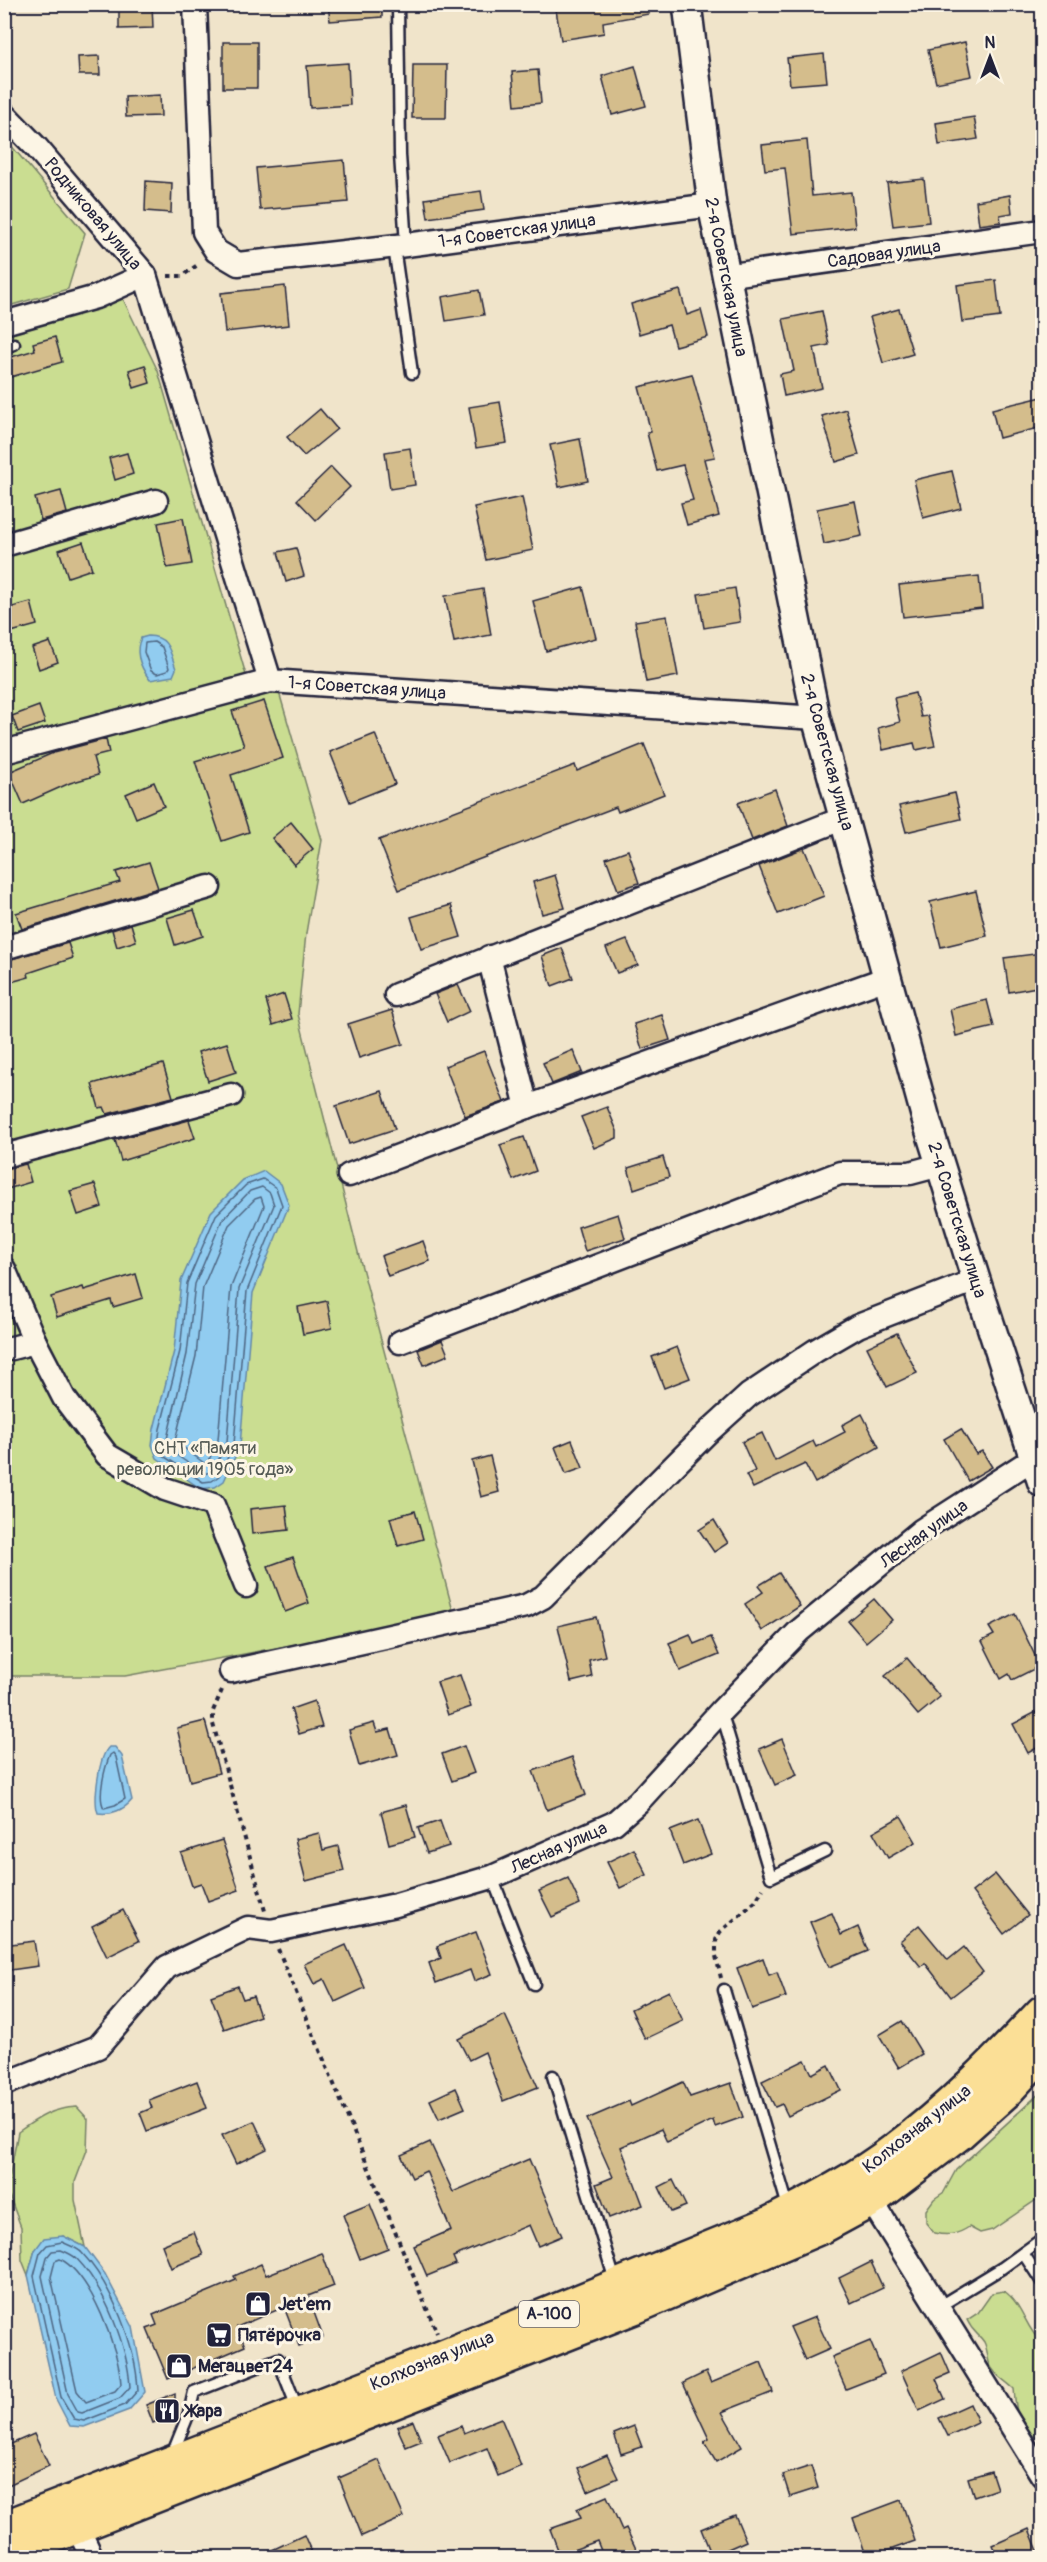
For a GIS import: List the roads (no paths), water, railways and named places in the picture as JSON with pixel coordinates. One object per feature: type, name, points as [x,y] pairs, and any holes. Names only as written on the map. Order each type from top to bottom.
[{"type":"main road","name":"Колхозная улица","points":[[4,2528],[616,2287],[790,2213],[849,2181],[895,2151],[984,2074],[1042,2013]]},
{"type":"main road","name":"Колхозная улица","points":[[4,2555],[645,2302],[777,2247],[871,2200],[958,2134],[1004,2093],[1042,2052]]},
{"type":"street","name":"1-я Советская улица","points":[[195,4],[204,232],[216,251],[238,264],[400,246],[712,205]]},
{"type":"street","name":"2-я Советская улица","points":[[687,4],[712,205],[816,718],[940,1165],[1038,1470]]},
{"type":"street","name":"Родниковая улица","points":[[4,114],[37,148],[145,275],[96,297],[4,323]]},
{"type":"street","name":"Садовая улица","points":[[725,276],[1042,231]]},
{"type":"street","name":"1-я Советская улица","points":[[145,275],[270,681],[816,718]]},
{"type":"street","points":[[4,544],[156,501]]},
{"type":"street","points":[[4,752],[270,681]]},
{"type":"street","points":[[396,995],[844,818]]},
{"type":"street","points":[[4,948],[209,887]]},
{"type":"street","points":[[489,957],[527,1107]]},
{"type":"street","points":[[348,1175],[527,1107],[887,978]]},
{"type":"street","points":[[4,1156],[231,1095]]},
{"type":"street","points":[[400,1342],[840,1173],[910,1173],[940,1165]]},
{"type":"street","points":[[4,1269],[35,1342],[64,1398],[107,1455],[165,1490],[213,1505],[246,1586]]},
{"type":"street","points":[[231,1671],[526,1606],[535,1602],[543,1597],[699,1441],[749,1395],[815,1351],[858,1326],[976,1280]]},
{"type":"street","points":[[4,1350],[35,1342]]},
{"type":"street","name":"Лесная улица","points":[[4,2084],[98,2047],[167,1967],[248,1928],[271,1931],[396,1905],[492,1877],[614,1824],[638,1803],[721,1711],[799,1631],[922,1530],[1038,1470]]},
{"type":"street","points":[[871,2200],[1042,2475]]},
{"type":"street","points":[[77,2526],[92,2558]]},
{"type":"lane","points":[[398,4],[400,246],[412,373]]},
{"type":"lane","points":[[721,1711],[771,1877],[825,1851]]},
{"type":"lane","points":[[492,1877],[534,1984]]},
{"type":"lane","points":[[724,1990],[790,2213]]},
{"type":"lane","points":[[553,2076],[616,2287]]},
{"type":"lane","points":[[938,2307],[1042,2239]]},
{"type":"lane","points":[[1023,2253],[1042,2282]]},
{"type":"lane","points":[[168,2464],[189,2413],[194,2392],[278,2359],[299,2413]]},
{"type":"water","points":[[148,636],[160,639],[168,646],[176,669],[173,676],[150,680],[141,665],[138,649],[141,638]]},
{"type":"water","points":[[264,1171],[281,1184],[289,1205],[253,1293],[240,1446],[224,1481],[215,1487],[201,1489],[157,1458],[152,1445],[174,1351],[181,1281],[211,1212],[243,1180]]},
{"type":"water","points":[[109,1747],[115,1747],[122,1756],[132,1800],[117,1811],[98,1813],[96,1798],[98,1778],[102,1759]]},
{"type":"water","points":[[63,2236],[85,2247],[105,2274],[133,2327],[145,2392],[129,2410],[84,2427],[70,2426],[56,2399],[28,2275],[35,2250],[44,2238]]},
{"type":"place","name":"Jet'em","points":[[258,2304]]},
{"type":"place","name":"Пятёрочка","points":[[219,2335]]},
{"type":"place","name":"Мегацвет24","points":[[179,2366]]},
{"type":"place","name":"Жара","points":[[167,2411]]},
{"type":"park label","name":"СНТ «Памяти революции 1905 года»","points":[[205,1458]]}]
